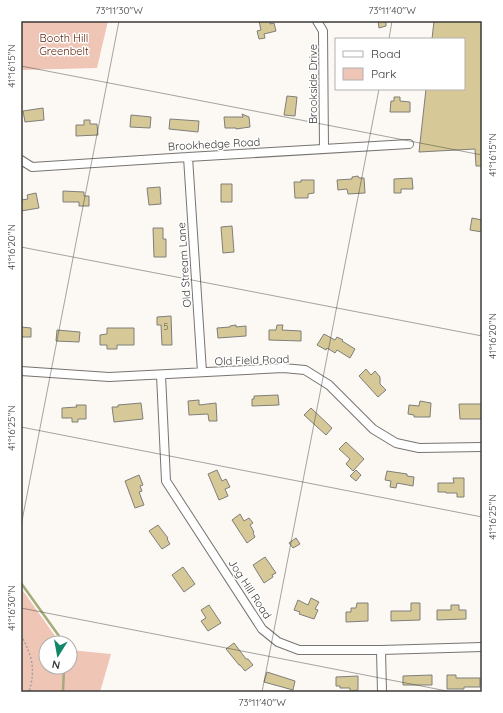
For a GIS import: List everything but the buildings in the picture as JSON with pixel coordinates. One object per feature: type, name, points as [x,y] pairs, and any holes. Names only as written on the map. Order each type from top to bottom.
[{"type":"street","name":"Brookside Drive","points":[[317,21],[324,31],[324,149]]},
{"type":"street","name":"Brookhedge Road","points":[[21,160],[32,167],[409,144]]},
{"type":"street","name":"Old Stream Lane","points":[[188,157],[202,372]]},
{"type":"street","name":"Old Field Road","points":[[21,371],[109,377],[283,368],[304,370],[328,385],[373,429],[396,443],[419,448],[482,447]]},
{"type":"street","name":"Jog Hill Road","points":[[161,375],[166,481],[262,629],[278,642],[298,650],[381,650],[482,647]]},
{"type":"street","points":[[381,650],[382,692]]},
{"type":"path","points":[[21,635],[28,648],[33,663],[29,692]]},
{"type":"green space","name":"Booth Hill Greenbelt","points":[[21,21],[108,21],[97,68],[21,70]]},
{"type":"green space","points":[[21,588],[54,635],[38,635],[38,675],[78,675],[78,651],[111,654],[100,692],[21,692]]},
{"type":"waterway","points":[[21,583],[58,635]]},
{"type":"waterway","points":[[63,692],[64,675]]}]
